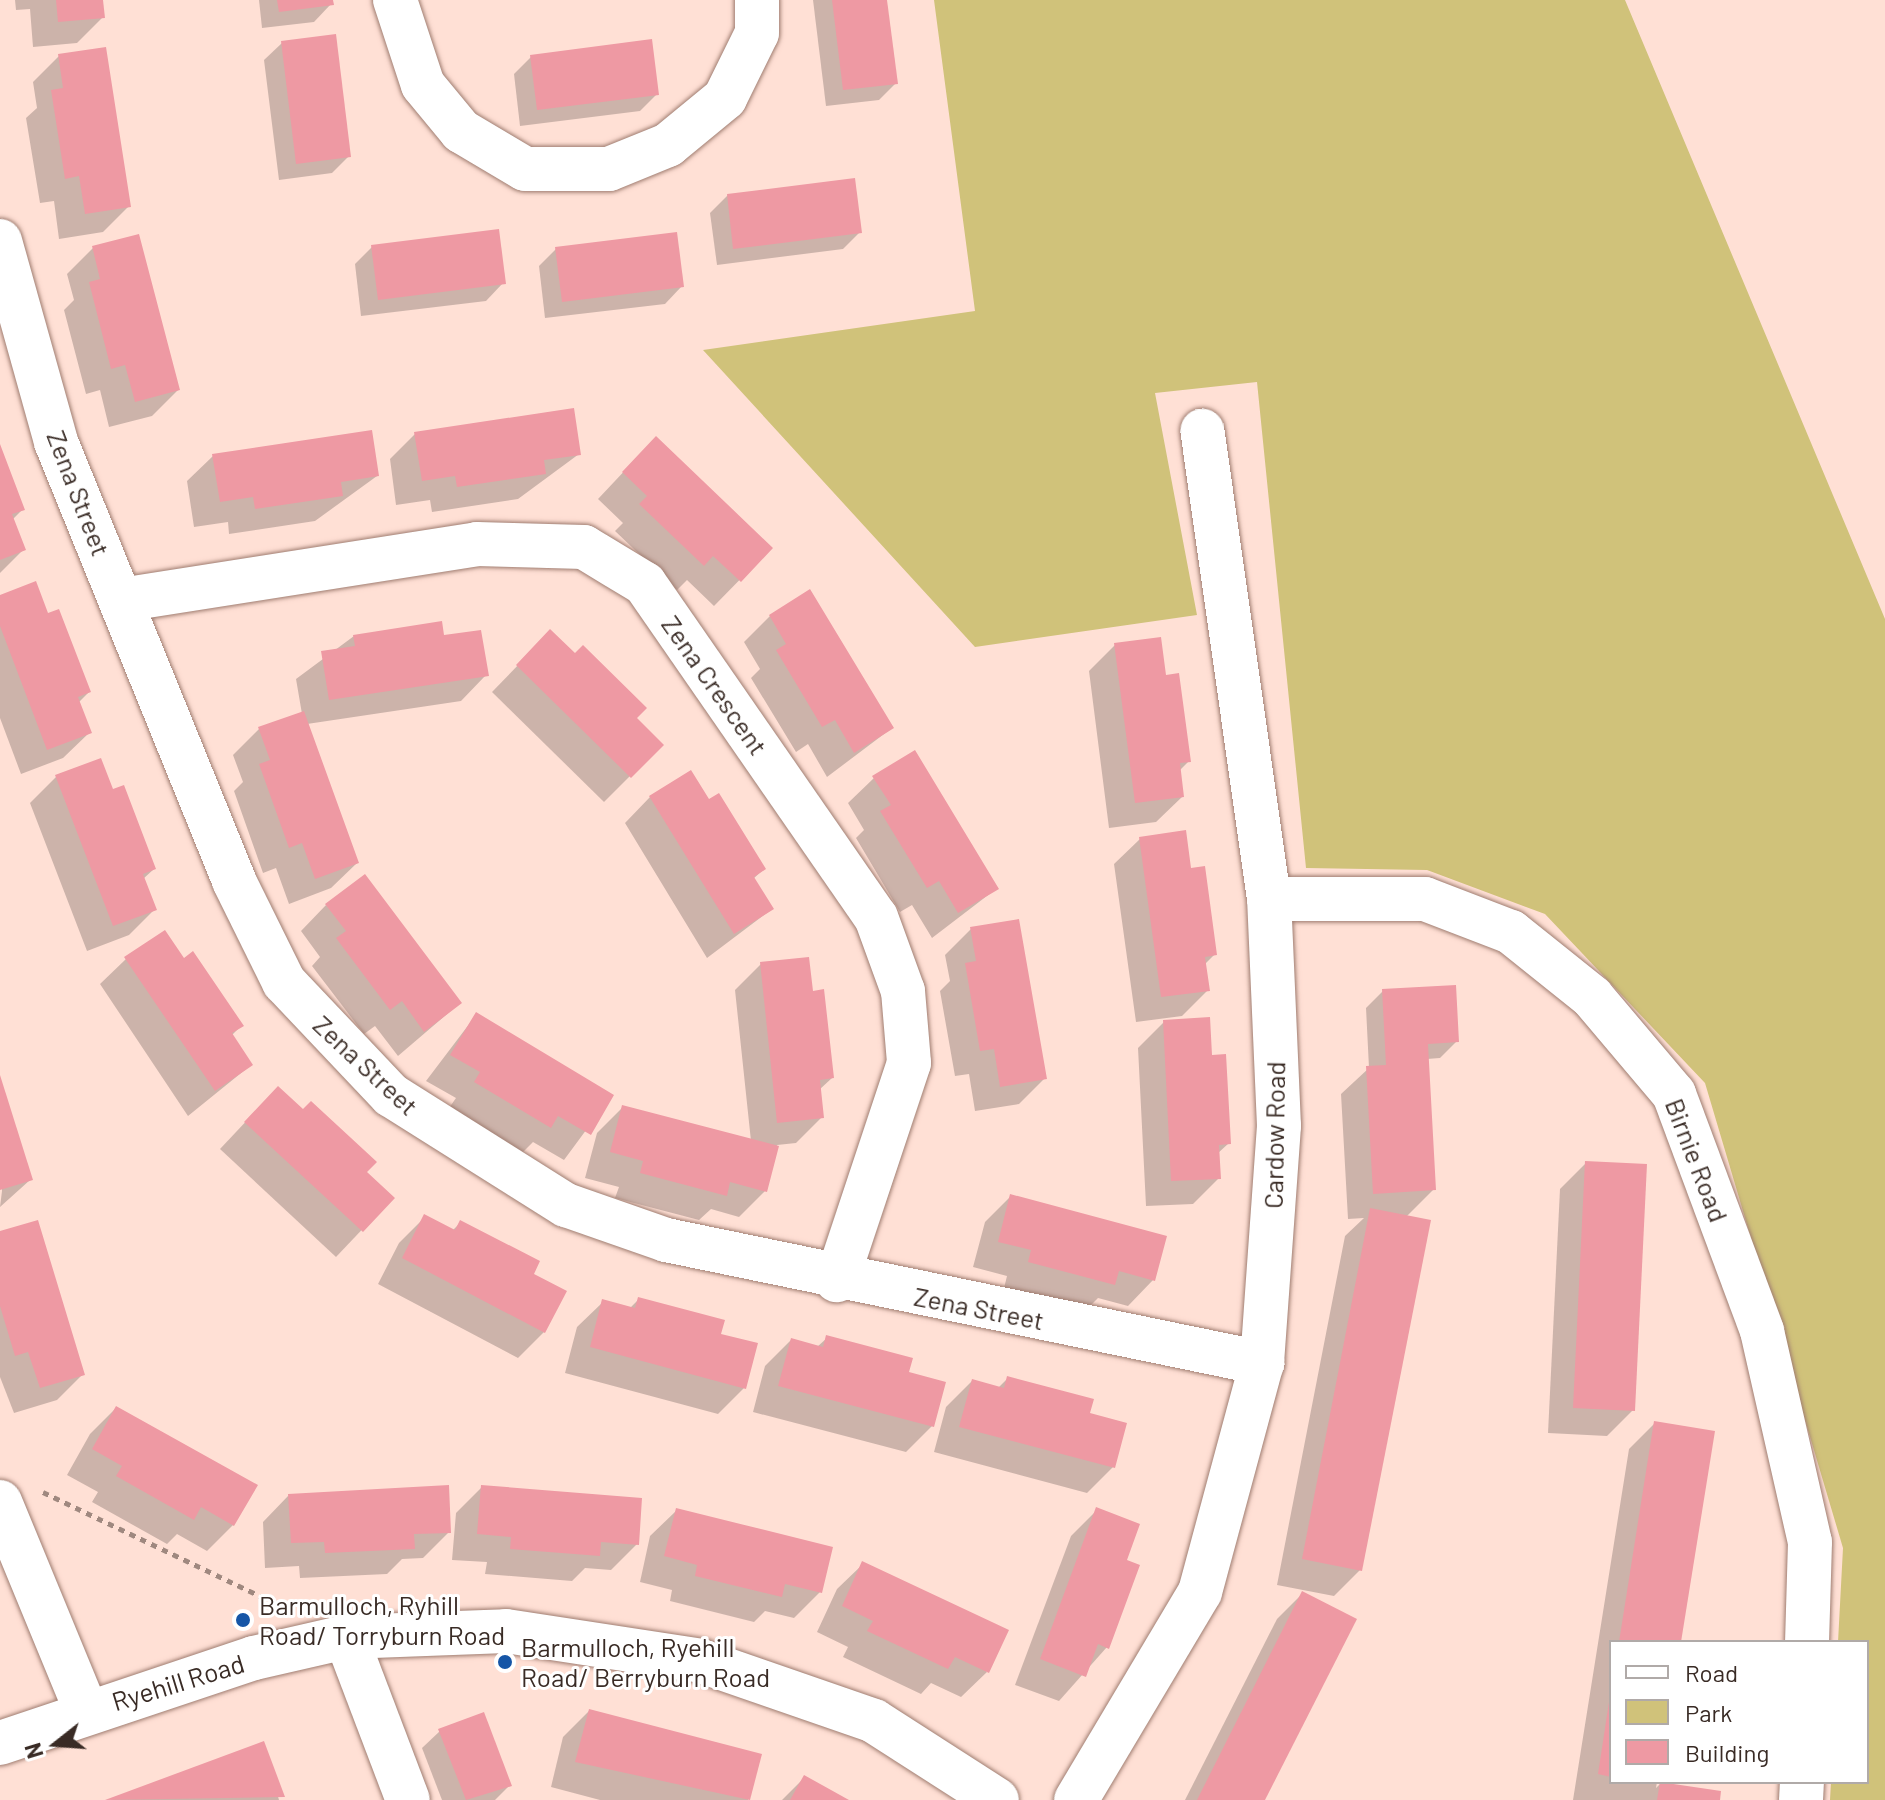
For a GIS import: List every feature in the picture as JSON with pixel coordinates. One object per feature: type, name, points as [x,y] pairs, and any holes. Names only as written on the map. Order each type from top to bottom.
[{"type":"street","points":[[395,0],[423,85],[461,131],[525,169],[609,169],[668,145],[725,98],[757,33],[757,0]]},
{"type":"street","name":"Zena Street","points":[[0,241],[56,442],[234,881],[284,982],[331,1039],[391,1095],[566,1205],[666,1240],[837,1280],[1262,1363]]},
{"type":"street","name":"Cardow Road","points":[[1076,1800],[1200,1592],[1262,1363],[1279,1126],[1269,899],[1202,431]]},
{"type":"street","name":"Zena Crescent","points":[[121,600],[477,544],[584,547],[645,584],[876,917],[903,991],[909,1063],[837,1280]]},
{"type":"street","name":"Birnie Road","points":[[1269,899],[1425,899],[1511,932],[1592,997],[1674,1094],[1762,1331],[1810,1542],[1807,1640]]},
{"type":"street","points":[[14,1494],[86,1711]]},
{"type":"street","name":"Ryehill Road","points":[[0,1743],[86,1711],[346,1637],[506,1631],[701,1661],[874,1721],[997,1800]]},
{"type":"street","points":[[346,1637],[408,1800]]},
{"type":"path","points":[[14,1494],[288,1609]]},
{"type":"green space","points":[[934,0],[1625,0],[1885,619],[1885,1800],[1830,1800],[1831,1784],[1869,1784],[1869,1640],[1838,1640],[1843,1548],[1705,1083],[1545,914],[1427,870],[1306,868],[1257,382],[1155,393],[1197,615],[975,647],[703,350],[975,311]]},
{"type":"building","points":[[56,0],[103,0],[105,18],[58,22]]},
{"type":"building","points":[[277,0],[333,0],[334,5],[279,12]]},
{"type":"building","points":[[832,0],[887,0],[898,84],[843,90]]},
{"type":"building","points":[[336,34],[351,157],[296,164],[281,41]]},
{"type":"building","points":[[652,39],[659,95],[537,110],[530,55]]},
{"type":"building","points":[[106,47],[131,207],[85,214],[79,176],[65,179],[51,90],[63,88],[58,54]]},
{"type":"building","points":[[855,178],[862,233],[733,249],[727,194]]},
{"type":"building","points":[[499,229],[506,284],[378,300],[371,245]]},
{"type":"building","points":[[677,232],[684,287],[562,302],[555,247]]},
{"type":"building","points":[[139,234],[180,390],[135,402],[125,365],[111,369],[89,282],[100,279],[92,246]]},
{"type":"building","points":[[574,408],[581,455],[544,460],[546,474],[457,487],[455,476],[422,481],[414,432]]},
{"type":"building","points":[[372,430],[379,476],[341,482],[343,496],[255,509],[253,497],[220,502],[212,454]]},
{"type":"building","points":[[656,436],[773,548],[741,582],[713,556],[704,566],[639,504],[647,496],[622,472]]},
{"type":"building","points":[[0,444],[25,510],[12,514],[26,550],[0,560]]},
{"type":"building","points":[[36,581],[48,613],[59,609],[91,692],[78,697],[92,733],[47,750],[0,626],[0,595]]},
{"type":"building","points":[[810,589],[894,728],[854,753],[835,720],[822,727],[776,650],[786,644],[769,615]]},
{"type":"building","points":[[442,621],[444,635],[481,630],[489,676],[329,700],[321,651],[355,646],[353,635]]},
{"type":"building","points":[[550,629],[575,653],[583,645],[647,708],[637,718],[664,745],[631,778],[516,665]]},
{"type":"building","points":[[1161,637],[1166,675],[1179,673],[1191,762],[1180,763],[1184,797],[1135,803],[1114,643]]},
{"type":"building","points":[[304,711],[359,863],[315,879],[302,843],[289,848],[259,764],[270,760],[258,727]]},
{"type":"building","points":[[915,750],[999,889],[958,913],[939,881],[927,888],[880,811],[891,805],[872,776]]},
{"type":"building","points":[[101,758],[113,789],[124,785],[156,869],[143,874],[157,910],[113,926],[55,775]]},
{"type":"building","points":[[691,770],[709,799],[719,793],[766,869],[754,877],[774,909],[734,934],[649,796]]},
{"type":"building","points":[[1186,830],[1191,868],[1205,866],[1217,955],[1205,957],[1210,991],[1161,997],[1139,837]]},
{"type":"building","points":[[365,874],[462,1003],[424,1032],[402,1001],[390,1010],[336,938],[346,931],[325,904]]},
{"type":"building","points":[[1019,919],[1047,1079],[1000,1087],[994,1049],[980,1051],[965,963],[976,961],[970,927]]},
{"type":"building","points":[[165,930],[184,958],[193,951],[244,1026],[232,1033],[253,1065],[215,1091],[124,957]]},
{"type":"building","points":[[809,957],[813,991],[824,989],[834,1078],[820,1080],[824,1118],[777,1123],[760,962]]},
{"type":"building","points":[[1456,985],[1459,1042],[1428,1044],[1436,1190],[1373,1194],[1366,1066],[1386,1065],[1382,989]]},
{"type":"building","points":[[476,1012],[614,1095],[591,1135],[558,1116],[551,1128],[474,1082],[480,1072],[450,1055]]},
{"type":"building","points":[[1210,1017],[1212,1055],[1226,1054],[1231,1144],[1219,1145],[1221,1179],[1171,1181],[1163,1020]]},
{"type":"building","points":[[0,1075],[33,1180],[0,1190]]},
{"type":"building","points":[[278,1086],[303,1109],[311,1101],[377,1162],[367,1172],[395,1198],[363,1232],[244,1122]]},
{"type":"building","points":[[622,1105],[779,1146],[767,1192],[730,1182],[727,1196],[640,1173],[643,1161],[610,1152]]},
{"type":"building","points":[[1585,1161],[1647,1164],[1635,1411],[1573,1408]]},
{"type":"building","points":[[1010,1194],[1167,1236],[1155,1281],[1119,1271],[1115,1285],[1028,1262],[1031,1250],[998,1242]]},
{"type":"building","points":[[1370,1208],[1431,1220],[1362,1571],[1302,1559]]},
{"type":"building","points":[[424,1214],[455,1230],[460,1220],[540,1261],[534,1274],[567,1291],[545,1333],[402,1258]]},
{"type":"building","points":[[38,1220],[85,1375],[40,1388],[28,1352],[15,1356],[0,1306],[0,1231]]},
{"type":"building","points":[[638,1297],[725,1320],[721,1334],[758,1343],[746,1389],[590,1347],[602,1299],[635,1308]]},
{"type":"building","points":[[826,1335],[913,1358],[909,1372],[946,1382],[934,1427],[778,1386],[791,1338],[823,1347]]},
{"type":"building","points":[[1007,1376],[1094,1399],[1090,1413],[1127,1423],[1115,1468],[959,1427],[972,1379],[1004,1388]]},
{"type":"building","points":[[116,1406],[258,1485],[234,1526],[201,1507],[194,1520],[116,1476],[122,1466],[92,1449]]},
{"type":"building","points":[[1654,1421],[1715,1431],[1681,1640],[1619,1640]]},
{"type":"building","points":[[449,1485],[451,1533],[414,1534],[415,1549],[325,1553],[324,1542],[291,1543],[288,1494]]},
{"type":"building","points":[[481,1485],[642,1498],[639,1545],[601,1542],[600,1556],[510,1549],[511,1537],[477,1534]]},
{"type":"building","points":[[1096,1507],[1140,1524],[1127,1560],[1140,1565],[1109,1649],[1098,1644],[1086,1677],[1040,1659]]},
{"type":"building","points":[[676,1508],[833,1547],[822,1593],[785,1584],[782,1597],[695,1576],[697,1565],[664,1556]]},
{"type":"building","points":[[862,1561],[1009,1630],[989,1673],[955,1657],[948,1669],[867,1631],[873,1621],[842,1606]]},
{"type":"building","points":[[1302,1591],[1357,1619],[1265,1800],[1197,1800]]},
{"type":"building","points":[[1609,1702],[1609,1777],[1598,1774]]},
{"type":"building","points":[[589,1709],[762,1754],[750,1800],[575,1762]]},
{"type":"building","points":[[484,1712],[512,1786],[466,1800],[438,1729]]},
{"type":"building","points":[[264,1741],[285,1797],[105,1800]]},
{"type":"building","points":[[804,1775],[849,1800],[790,1800]]},
{"type":"building","points":[[1660,1784],[1721,1791],[1720,1800],[1657,1800]]},
{"type":"place","name":"Barmulloch, Ryhill Road/ Torryburn Road","points":[[243,1620]]},
{"type":"place","name":"Barmulloch, Ryehill Road/ Berryburn Road","points":[[505,1662]]}]
